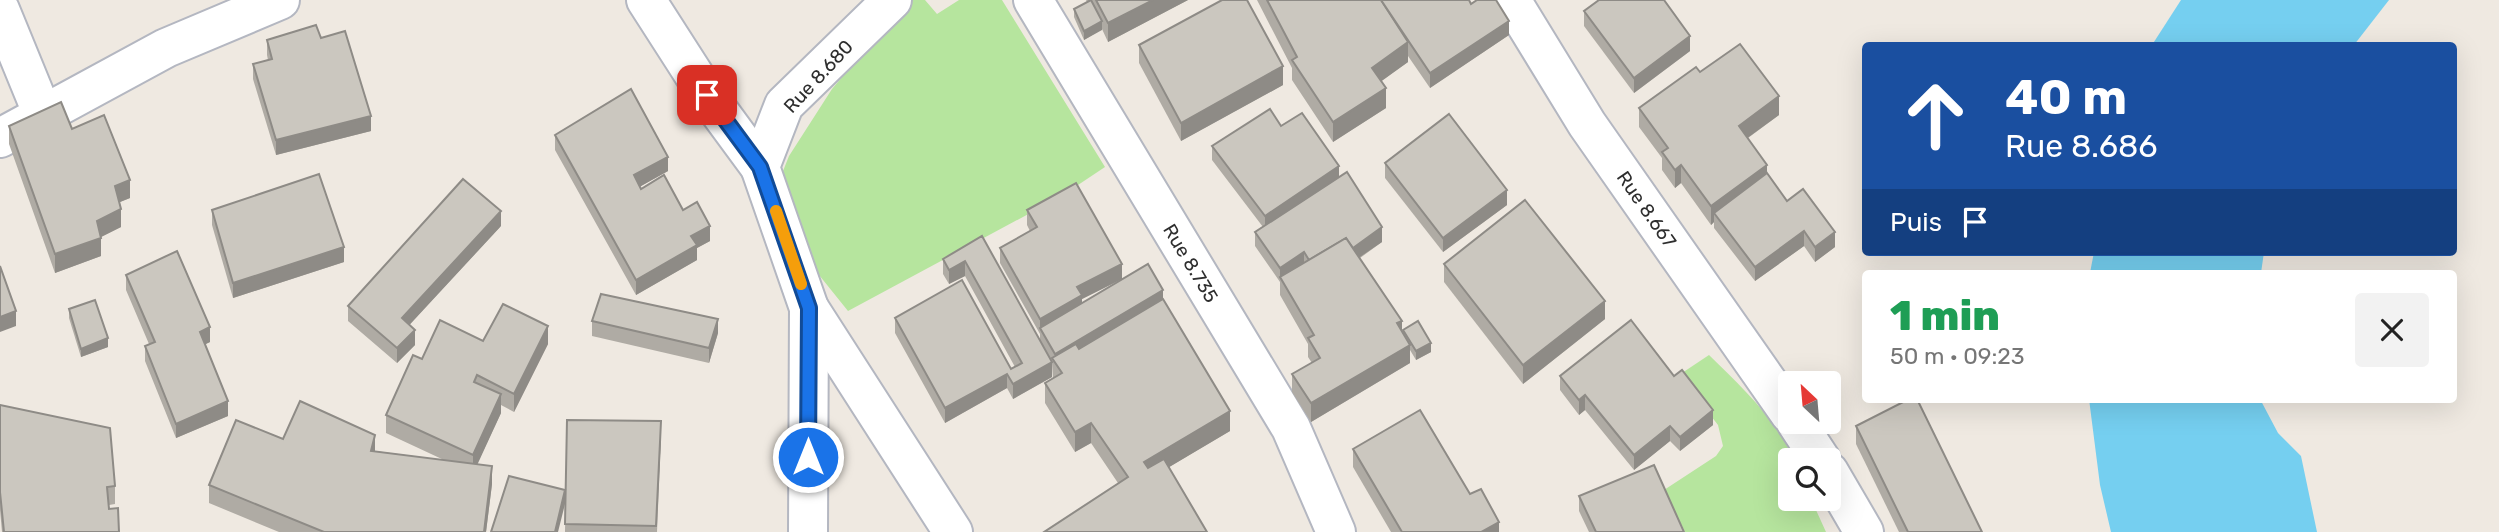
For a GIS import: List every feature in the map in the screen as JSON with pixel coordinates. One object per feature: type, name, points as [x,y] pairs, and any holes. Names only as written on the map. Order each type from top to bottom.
[{"type":"street","points":[[0,138],[166,48],[280,0]]},
{"type":"street","points":[[646,0],[707,95],[760,167],[809,308],[953,532]]},
{"type":"street","name":"Rue 8.680","points":[[760,167],[784,105],[892,0]]},
{"type":"street","name":"Rue 8.735","points":[[1033,0],[1291,428],[1336,532]]},
{"type":"street","name":"Rue 8.667","points":[[1511,0],[1587,124],[1778,397]]},
{"type":"street","points":[[0,10],[43,115]]},
{"type":"street","points":[[808,532],[809,308]]},
{"type":"street","points":[[1841,493],[1864,532]]},
{"type":"green space","points":[[907,0],[925,0],[937,14],[959,0],[1002,0],[1105,167],[1060,197],[848,311],[811,265],[783,171],[789,156],[832,89]]},
{"type":"green space","points":[[1709,355],[1757,404],[1788,448],[1778,448],[1778,511],[1816,511],[1826,532],[1685,532],[1664,490],[1716,456],[1723,446],[1718,425],[1679,375]]},
{"type":"water","points":[[2181,0],[2389,0],[2356,42],[2154,42]]},
{"type":"water","points":[[2093,256],[2263,256],[2261,270],[2091,270]]},
{"type":"water","points":[[2090,403],[2262,403],[2278,433],[2301,456],[2317,532],[2111,532],[2100,485]]},
{"type":"building","points":[[1091,0],[1102,21],[1084,31],[1074,9]]},
{"type":"building","points":[[1096,0],[1153,0],[1108,23]]},
{"type":"building","points":[[1222,0],[1247,0],[1283,66],[1181,123],[1139,45]]},
{"type":"building","points":[[1267,0],[1381,0],[1408,42],[1372,68],[1386,88],[1333,122],[1292,60],[1297,57]]},
{"type":"building","points":[[1381,0],[1469,0],[1471,4],[1477,0],[1496,0],[1509,21],[1430,73]]},
{"type":"building","points":[[1599,0],[1664,0],[1690,36],[1634,78],[1584,11]]},
{"type":"building","points":[[316,25],[321,38],[345,31],[371,116],[276,140],[253,64],[272,59],[267,40]]},
{"type":"building","points":[[1740,44],[1779,96],[1739,126],[1767,165],[1711,206],[1681,165],[1675,170],[1662,152],[1668,148],[1639,108],[1696,67],[1700,72]]},
{"type":"building","points":[[631,89],[668,157],[634,175],[641,189],[664,175],[683,210],[697,202],[710,226],[691,236],[697,245],[636,280],[555,135]]},
{"type":"building","points":[[61,102],[72,129],[104,115],[130,180],[115,186],[121,209],[97,221],[101,238],[55,254],[9,126]]},
{"type":"building","points":[[1270,109],[1281,126],[1302,113],[1339,166],[1265,216],[1212,146]]},
{"type":"building","points":[[1449,114],[1507,190],[1443,238],[1385,163]]},
{"type":"building","points":[[1347,172],[1382,227],[1353,248],[1346,238],[1309,260],[1304,252],[1280,268],[1255,232]]},
{"type":"building","points":[[1767,173],[1787,201],[1803,189],[1835,232],[1815,247],[1804,231],[1755,267],[1714,213]]},
{"type":"building","points":[[319,174],[344,247],[233,283],[212,210]]},
{"type":"building","points":[[463,179],[501,211],[402,318],[415,330],[397,348],[348,306]]},
{"type":"building","points":[[1076,183],[1122,264],[1077,287],[1082,295],[1040,319],[1000,248],[1037,227],[1027,210]]},
{"type":"building","points":[[1525,200],[1605,301],[1523,365],[1444,264]]},
{"type":"building","points":[[982,236],[1052,362],[1013,384],[1007,374],[945,408],[895,318],[962,280],[1011,369],[1022,363],[965,261],[949,270],[943,259]]},
{"type":"building","points":[[1346,238],[1402,321],[1397,323],[1410,345],[1311,403],[1292,374],[1320,358],[1308,338],[1314,335],[1280,277]]},
{"type":"building","points":[[177,251],[210,327],[200,332],[228,401],[176,424],[145,346],[155,342],[126,275]]},
{"type":"building","points":[[1148,264],[1163,290],[1055,354],[1040,328]]},
{"type":"building","points":[[0,266],[16,311],[0,317]]},
{"type":"building","points":[[601,294],[718,319],[709,348],[592,321]]},
{"type":"building","points":[[1163,299],[1230,411],[1144,462],[1148,468],[1164,459],[1207,532],[1044,532],[1128,477],[1091,423],[1075,432],[1045,383],[1062,373],[1052,358],[1076,344],[1079,349]]},
{"type":"building","points":[[95,300],[108,338],[81,349],[69,309]]},
{"type":"building","points":[[503,304],[548,326],[514,394],[477,375],[474,382],[501,394],[473,455],[386,415],[413,355],[422,359],[440,320],[483,341]]},
{"type":"building","points":[[1631,320],[1674,376],[1682,370],[1713,410],[1680,437],[1670,426],[1634,455],[1585,395],[1579,400],[1560,376]]},
{"type":"building","points":[[1418,321],[1431,343],[1416,351],[1403,330]]},
{"type":"building","points":[[300,401],[375,435],[371,451],[492,466],[484,532],[324,532],[209,485],[236,420],[283,439]]},
{"type":"building","points":[[1901,403],[1919,403],[1982,532],[1908,532],[1856,426]]},
{"type":"building","points":[[0,405],[110,428],[115,486],[107,487],[109,509],[118,508],[119,532],[4,532],[0,492]]},
{"type":"building","points":[[1420,410],[1470,494],[1481,489],[1499,522],[1481,532],[1402,532],[1353,449]]},
{"type":"building","points":[[567,420],[661,421],[656,526],[565,524]]},
{"type":"building","points":[[1654,465],[1684,532],[1596,532],[1579,496]]},
{"type":"building","points":[[509,476],[565,490],[555,532],[491,532]]},
{"type":"slow traffic","points":[[776,211],[801,284]]},
{"type":"route","points":[[707,95],[760,167],[809,308],[808,457]]}]
